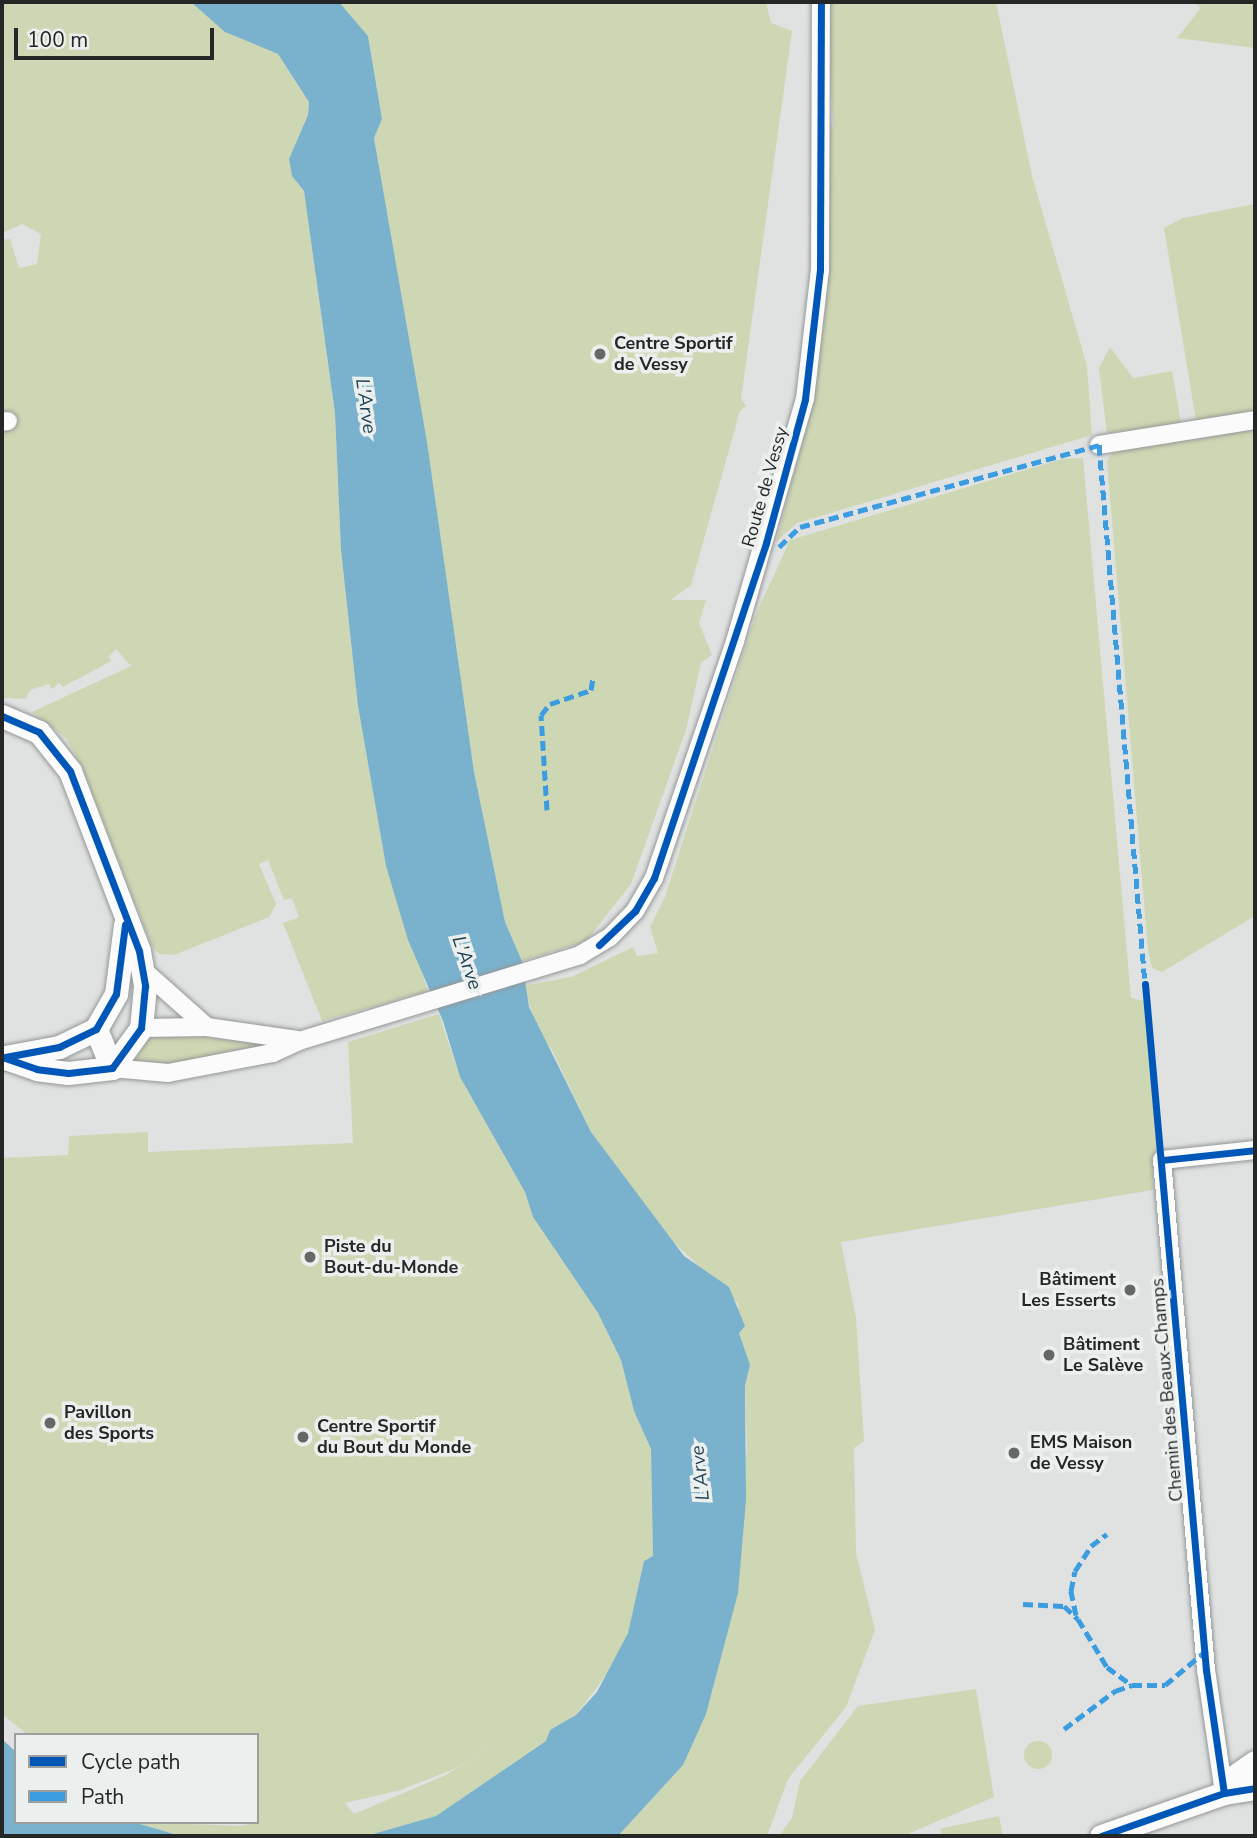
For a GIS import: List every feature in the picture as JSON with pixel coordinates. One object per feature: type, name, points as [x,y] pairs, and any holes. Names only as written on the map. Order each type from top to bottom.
[{"type":"main road","points":[[2,716],[39,732],[64,760],[143,970],[141,1028],[112,1068],[68,1073],[37,1069],[2,1057],[59,1047],[96,1029],[141,1028]]},
{"type":"main road","points":[[96,1029],[116,994],[125,925]]},
{"type":"main road","points":[[96,1029],[112,1068]]},
{"type":"main road","points":[[1224,1793],[1239,1772],[1255,1762]]},
{"type":"main road","points":[[1101,1836],[1224,1793],[1255,1788]]},
{"type":"street","name":"Route de Vessy","points":[[299,1041],[562,962],[590,950],[619,929],[635,911],[654,878],[735,640],[796,435],[810,372],[820,270],[821,2]]},
{"type":"street","points":[[1099,445],[1255,420]]},
{"type":"street","points":[[143,970],[206,1027]]},
{"type":"street","points":[[141,1028],[206,1027],[299,1041]]},
{"type":"street","points":[[112,1068],[168,1073],[220,1066],[273,1053],[299,1041]]},
{"type":"street","name":"Chemin des Beaux-Champs","points":[[1224,1793],[1206,1670],[1162,1160],[1255,1150]]},
{"type":"green space","points":[[2,2],[191,2],[226,32],[278,54],[309,102],[308,115],[289,160],[292,176],[304,191],[335,413],[341,550],[358,706],[386,866],[428,991],[322,1021],[283,923],[299,917],[292,898],[284,900],[268,860],[259,864],[276,904],[269,917],[174,955],[159,954],[152,946],[82,767],[66,738],[32,712],[131,666],[116,649],[109,656],[111,661],[63,687],[59,683],[52,689],[49,684],[30,690],[25,699],[2,698],[2,240],[10,239],[19,268],[37,264],[41,234],[22,224],[2,233]]},
{"type":"green space","name":"Centre Sportif de Vessy","points":[[339,2],[766,2],[771,23],[792,31],[741,399],[746,406],[740,411],[691,585],[671,600],[706,600],[699,623],[712,655],[701,663],[686,730],[631,884],[586,941],[522,961],[505,922],[474,772],[374,138],[382,119],[368,36]]},
{"type":"green space","points":[[827,2],[996,2],[1032,176],[1087,366],[1092,435],[797,523],[776,542],[815,392],[823,329],[829,251],[828,127],[833,126]]},
{"type":"green space","points":[[1194,2],[1255,2],[1255,48],[1177,38],[1201,8]]},
{"type":"green space","points":[[1255,204],[1255,412],[1196,420],[1164,228],[1183,218]]},
{"type":"green space","points":[[1110,347],[1133,378],[1172,371],[1181,423],[1107,433],[1099,368]]},
{"type":"green space","points":[[1255,428],[1255,916],[1162,972],[1152,968],[1148,950],[1107,461],[1114,451]]},
{"type":"green space","points":[[1083,458],[1131,998],[1144,1001],[1159,1160],[1152,1168],[1153,1190],[841,1242],[856,1318],[864,1441],[854,1448],[856,1553],[875,1630],[846,1707],[788,1779],[767,1836],[618,1836],[683,1765],[713,1689],[747,1451],[745,1386],[750,1365],[739,1333],[738,1303],[663,1232],[591,1132],[551,1048],[542,1041],[523,986],[571,977],[633,947],[637,956],[658,953],[650,927],[665,897],[756,614],[790,540],[1062,459]]},
{"type":"green space","name":"Centre Sportif du Bout du Monde","points":[[439,1014],[460,1077],[525,1192],[533,1217],[598,1313],[621,1360],[634,1411],[651,1449],[653,1556],[644,1561],[628,1633],[616,1662],[576,1715],[550,1730],[546,1741],[436,1816],[366,1836],[181,1836],[140,1824],[259,1824],[259,1733],[26,1733],[2,1714],[2,1158],[68,1155],[69,1136],[148,1132],[148,1152],[353,1143],[348,1042]],"holes":[[[513,1731],[446,1775],[354,1814],[345,1803],[401,1790],[456,1768]]]},
{"type":"green space","points":[[190,1031],[219,1039],[269,1045],[163,1068],[135,1062],[149,1034]]},
{"type":"green space","points":[[976,1689],[994,1797],[903,1836],[779,1836],[792,1818],[800,1781],[858,1706]]},
{"type":"green space","points":[[1038,1741],[1048,1745],[1052,1755],[1048,1765],[1038,1769],[1028,1765],[1024,1755],[1028,1745]]},
{"type":"green space","points":[[999,1816],[1003,1836],[942,1836],[940,1829]]},
{"type":"water","name":"L'Arve","points":[[191,2],[339,2],[368,36],[382,119],[374,138],[427,442],[474,772],[505,922],[522,961],[529,1007],[591,1132],[684,1256],[729,1287],[745,1326],[739,1333],[750,1365],[745,1386],[746,1500],[738,1593],[706,1714],[683,1765],[618,1836],[366,1836],[436,1816],[546,1741],[550,1730],[576,1715],[597,1692],[628,1633],[644,1561],[653,1556],[651,1449],[634,1411],[621,1360],[598,1313],[533,1217],[525,1192],[460,1077],[443,1021],[408,940],[386,866],[358,706],[341,550],[335,413],[304,191],[292,176],[289,159],[308,115],[309,102],[278,54],[225,32]]},
{"type":"water","points":[[2,1739],[14,1750],[14,1824],[140,1824],[181,1836],[2,1836]]},
{"type":"marked path","points":[[779,547],[800,527],[1099,445],[1145,984]]},
{"type":"marked path","points":[[547,810],[541,715],[550,704],[591,690],[593,677]]},
{"type":"marked path","points":[[1076,1615],[1071,1591],[1075,1571],[1091,1546],[1107,1534]]},
{"type":"marked path","points":[[1023,1604],[1064,1606],[1078,1619],[1107,1667],[1132,1685]]},
{"type":"marked path","points":[[1064,1729],[1115,1691],[1132,1685],[1165,1685],[1207,1650]]},
{"type":"cycle path","points":[[599,945],[635,911],[654,878],[766,543],[805,399],[820,270],[821,2]]},
{"type":"cycle path","points":[[2,716],[39,732],[70,771],[139,951],[145,986],[141,1028],[112,1068],[68,1073],[37,1069],[2,1057]]},
{"type":"cycle path","points":[[5,1057],[59,1047],[96,1029],[116,994],[125,925]]},
{"type":"cycle path","points":[[1145,984],[1206,1670],[1224,1793]]},
{"type":"cycle path","points":[[1162,1160],[1255,1150]]},
{"type":"cycle path","points":[[1101,1836],[1224,1793],[1255,1788]]},
{"type":"place","name":"Centre Sportif de Vessy","points":[[600,354]]},
{"type":"place","name":"Piste du Bout-du-Monde","points":[[310,1257]]},
{"type":"place","name":"Bâtiment Les Esserts","points":[[1130,1290]]},
{"type":"place","name":"Bâtiment Le Salève","points":[[1049,1355]]},
{"type":"place","name":"Pavillon des Sports","points":[[50,1423]]},
{"type":"place","name":"Centre Sportif du Bout du Monde","points":[[303,1437]]},
{"type":"place","name":"EMS Maison de Vessy","points":[[1014,1453]]}]
